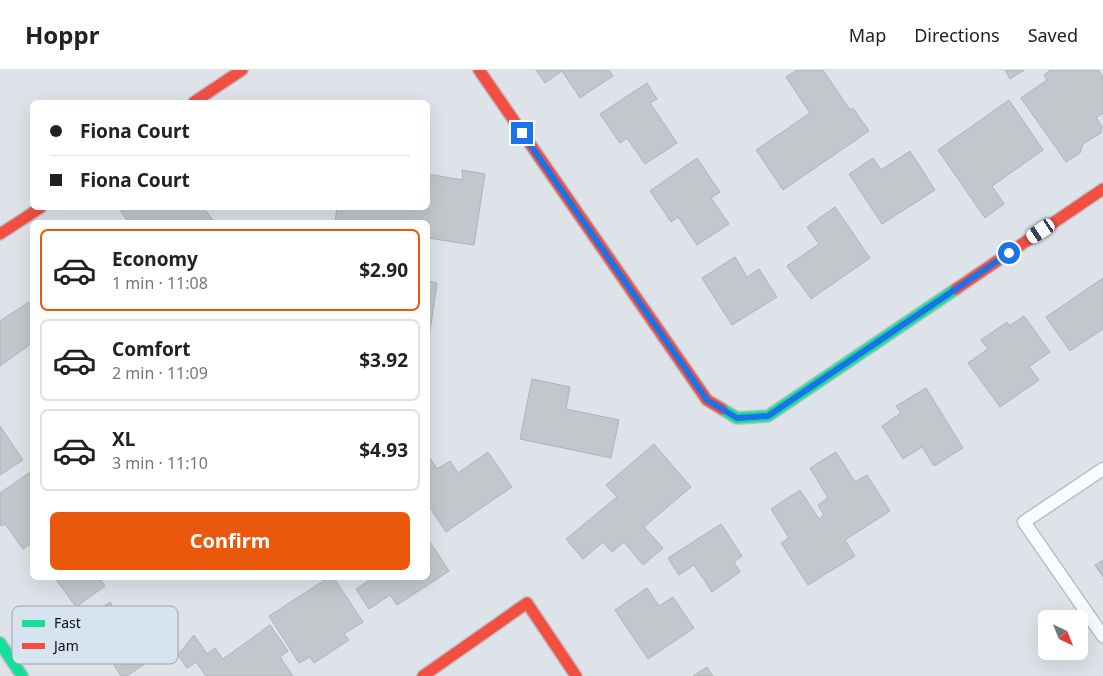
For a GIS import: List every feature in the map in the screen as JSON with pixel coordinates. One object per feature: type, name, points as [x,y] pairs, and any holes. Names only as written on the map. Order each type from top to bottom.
[{"type":"street","points":[[197,100],[242,70]]},
{"type":"street","points":[[479,70],[707,400],[737,418],[768,416],[1103,189]]},
{"type":"street","points":[[0,234],[37,210]]},
{"type":"street","points":[[423,676],[527,603],[576,676]]},
{"type":"street","points":[[0,643],[12,661]]},
{"type":"street","points":[[14,664],[22,676]]},
{"type":"lane","points":[[1103,468],[1024,522],[1103,636]]},
{"type":"building","points":[[536,70],[609,70],[613,76],[580,98],[562,71],[545,83]]},
{"type":"building","points":[[797,70],[823,70],[850,110],[853,108],[869,131],[783,190],[756,150],[810,113],[786,77]]},
{"type":"building","points":[[1005,70],[1024,70],[1010,79]]},
{"type":"building","points":[[1051,70],[1098,70],[1103,77],[1103,113],[1096,118],[1102,126],[1101,133],[1083,144],[1080,153],[1066,162],[1021,98],[1047,80],[1044,75]]},
{"type":"building","points":[[647,83],[657,99],[650,103],[677,143],[645,164],[627,138],[620,143],[600,114]]},
{"type":"building","points":[[1009,100],[1043,150],[992,186],[1004,204],[985,218],[938,150]]},
{"type":"building","points":[[910,151],[935,190],[882,224],[849,174],[873,158],[881,170]]},
{"type":"building","points":[[697,158],[720,192],[711,198],[729,224],[697,245],[678,217],[671,222],[650,191]]},
{"type":"building","points":[[462,170],[485,174],[474,245],[430,238],[430,220],[335,220],[337,210],[430,210],[430,174],[463,180]]},
{"type":"building","points":[[835,207],[870,258],[811,299],[787,266],[819,244],[807,227]]},
{"type":"building","points":[[120,210],[205,210],[213,220],[127,220]]},
{"type":"building","points":[[735,257],[747,277],[759,269],[777,297],[732,325],[702,278]]},
{"type":"building","points":[[1103,278],[1103,329],[1070,351],[1046,317]]},
{"type":"building","points":[[430,281],[437,283],[430,331]]},
{"type":"building","points":[[29,302],[30,344],[0,366],[0,321]]},
{"type":"building","points":[[1024,316],[1050,352],[1029,367],[1039,380],[1000,407],[968,363],[988,349],[981,340],[1007,322],[1009,326]]},
{"type":"building","points":[[532,379],[570,387],[566,409],[619,420],[611,458],[520,439]]},
{"type":"building","points":[[926,388],[963,448],[934,466],[922,447],[903,459],[882,426],[901,413],[896,406]]},
{"type":"building","points":[[0,426],[23,460],[0,475]]},
{"type":"building","points":[[654,444],[691,487],[644,527],[663,548],[643,565],[624,542],[612,552],[603,542],[583,559],[566,539],[617,497],[606,485]]},
{"type":"building","points":[[488,452],[512,487],[446,532],[430,508],[430,458],[437,469],[450,461],[458,473]]},
{"type":"building","points":[[836,452],[855,482],[867,475],[890,511],[845,540],[855,556],[808,585],[781,543],[789,538],[771,509],[800,490],[819,519],[824,515],[818,505],[828,498],[810,468]]},
{"type":"building","points":[[30,472],[30,544],[23,549],[5,524],[1,526],[0,524],[0,493]]},
{"type":"building","points":[[721,524],[742,556],[734,562],[740,572],[712,592],[694,565],[679,575],[668,558]]},
{"type":"building","points":[[430,542],[449,571],[397,605],[390,595],[369,609],[356,589],[370,580],[430,580]]},
{"type":"building","points":[[1103,560],[1103,577],[1095,565]]},
{"type":"building","points":[[56,580],[100,580],[105,586],[75,606]]},
{"type":"building","points":[[325,580],[335,580],[363,622],[344,634],[349,640],[314,663],[310,657],[299,663],[269,616]]},
{"type":"building","points":[[647,588],[659,606],[673,597],[694,628],[648,659],[615,610]]},
{"type":"building","points":[[110,602],[113,606],[104,606]]},
{"type":"building","points":[[270,625],[288,651],[280,657],[293,676],[206,676],[196,662],[187,668],[178,655],[194,635],[207,654],[215,648],[223,659]]},
{"type":"building","points":[[113,664],[145,664],[127,676],[121,676]]},
{"type":"building","points":[[707,667],[713,676],[693,676]]},
{"type":"traffic: fast","points":[[722,409],[737,418],[768,416],[956,289]]},
{"type":"traffic: fast","points":[[0,643],[12,661]]},
{"type":"traffic: fast","points":[[14,664],[22,676]]},
{"type":"traffic: jam","points":[[197,100],[242,70]]},
{"type":"traffic: jam","points":[[479,70],[707,400],[722,409]]},
{"type":"traffic: jam","points":[[956,289],[1103,189]]},
{"type":"traffic: jam","points":[[0,234],[37,210]]},
{"type":"traffic: jam","points":[[423,676],[527,603],[576,676]]},
{"type":"route","points":[[522,133],[707,400],[737,418],[768,416],[1009,253]]}]
